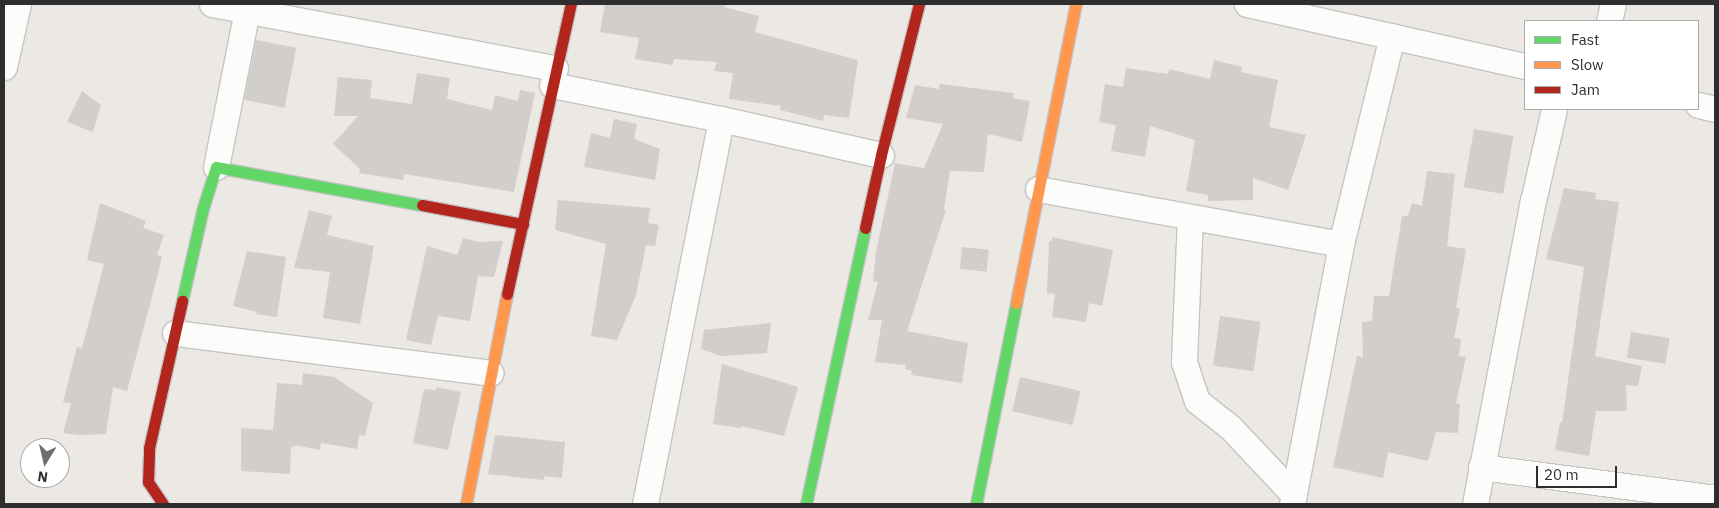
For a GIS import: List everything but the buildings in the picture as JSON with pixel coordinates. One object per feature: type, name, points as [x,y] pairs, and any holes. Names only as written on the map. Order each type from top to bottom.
[{"type":"street","points":[[4,67],[18,4]]},
{"type":"street","points":[[212,4],[554,77],[721,119],[881,155]]},
{"type":"street","points":[[466,504],[490,373],[571,4]]},
{"type":"street","points":[[806,504],[881,155],[919,4]]},
{"type":"street","points":[[976,504],[1076,4]]},
{"type":"street","points":[[1247,4],[1524,66]]},
{"type":"street","points":[[1609,20],[1613,4]]},
{"type":"street","points":[[162,504],[148,482],[149,448],[202,208],[216,166],[247,10]]},
{"type":"street","points":[[1293,500],[1341,244],[1392,36]]},
{"type":"street","points":[[1699,105],[1715,109]]},
{"type":"street","points":[[1475,504],[1533,202],[1554,110]]},
{"type":"street","points":[[645,504],[721,119]]},
{"type":"street","points":[[216,166],[523,224]]},
{"type":"street","points":[[1038,189],[1341,244]]},
{"type":"street","points":[[1190,217],[1184,362],[1197,401],[1230,427],[1293,500]]},
{"type":"street","points":[[175,333],[490,373]]},
{"type":"street","points":[[1481,467],[1715,498]]},
{"type":"traffic: fast","points":[[182,301],[203,208],[216,167],[422,205]]},
{"type":"traffic: fast","points":[[806,504],[865,228]]},
{"type":"traffic: fast","points":[[976,504],[1016,303]]},
{"type":"traffic: slow","points":[[1016,303],[1076,4]]},
{"type":"traffic: slow","points":[[466,504],[507,294]]},
{"type":"traffic: jam","points":[[507,294],[571,4]]},
{"type":"traffic: jam","points":[[865,228],[881,155],[919,4]]},
{"type":"traffic: jam","points":[[422,205],[523,224]]},
{"type":"traffic: jam","points":[[163,504],[148,482],[149,448],[182,301]]}]
